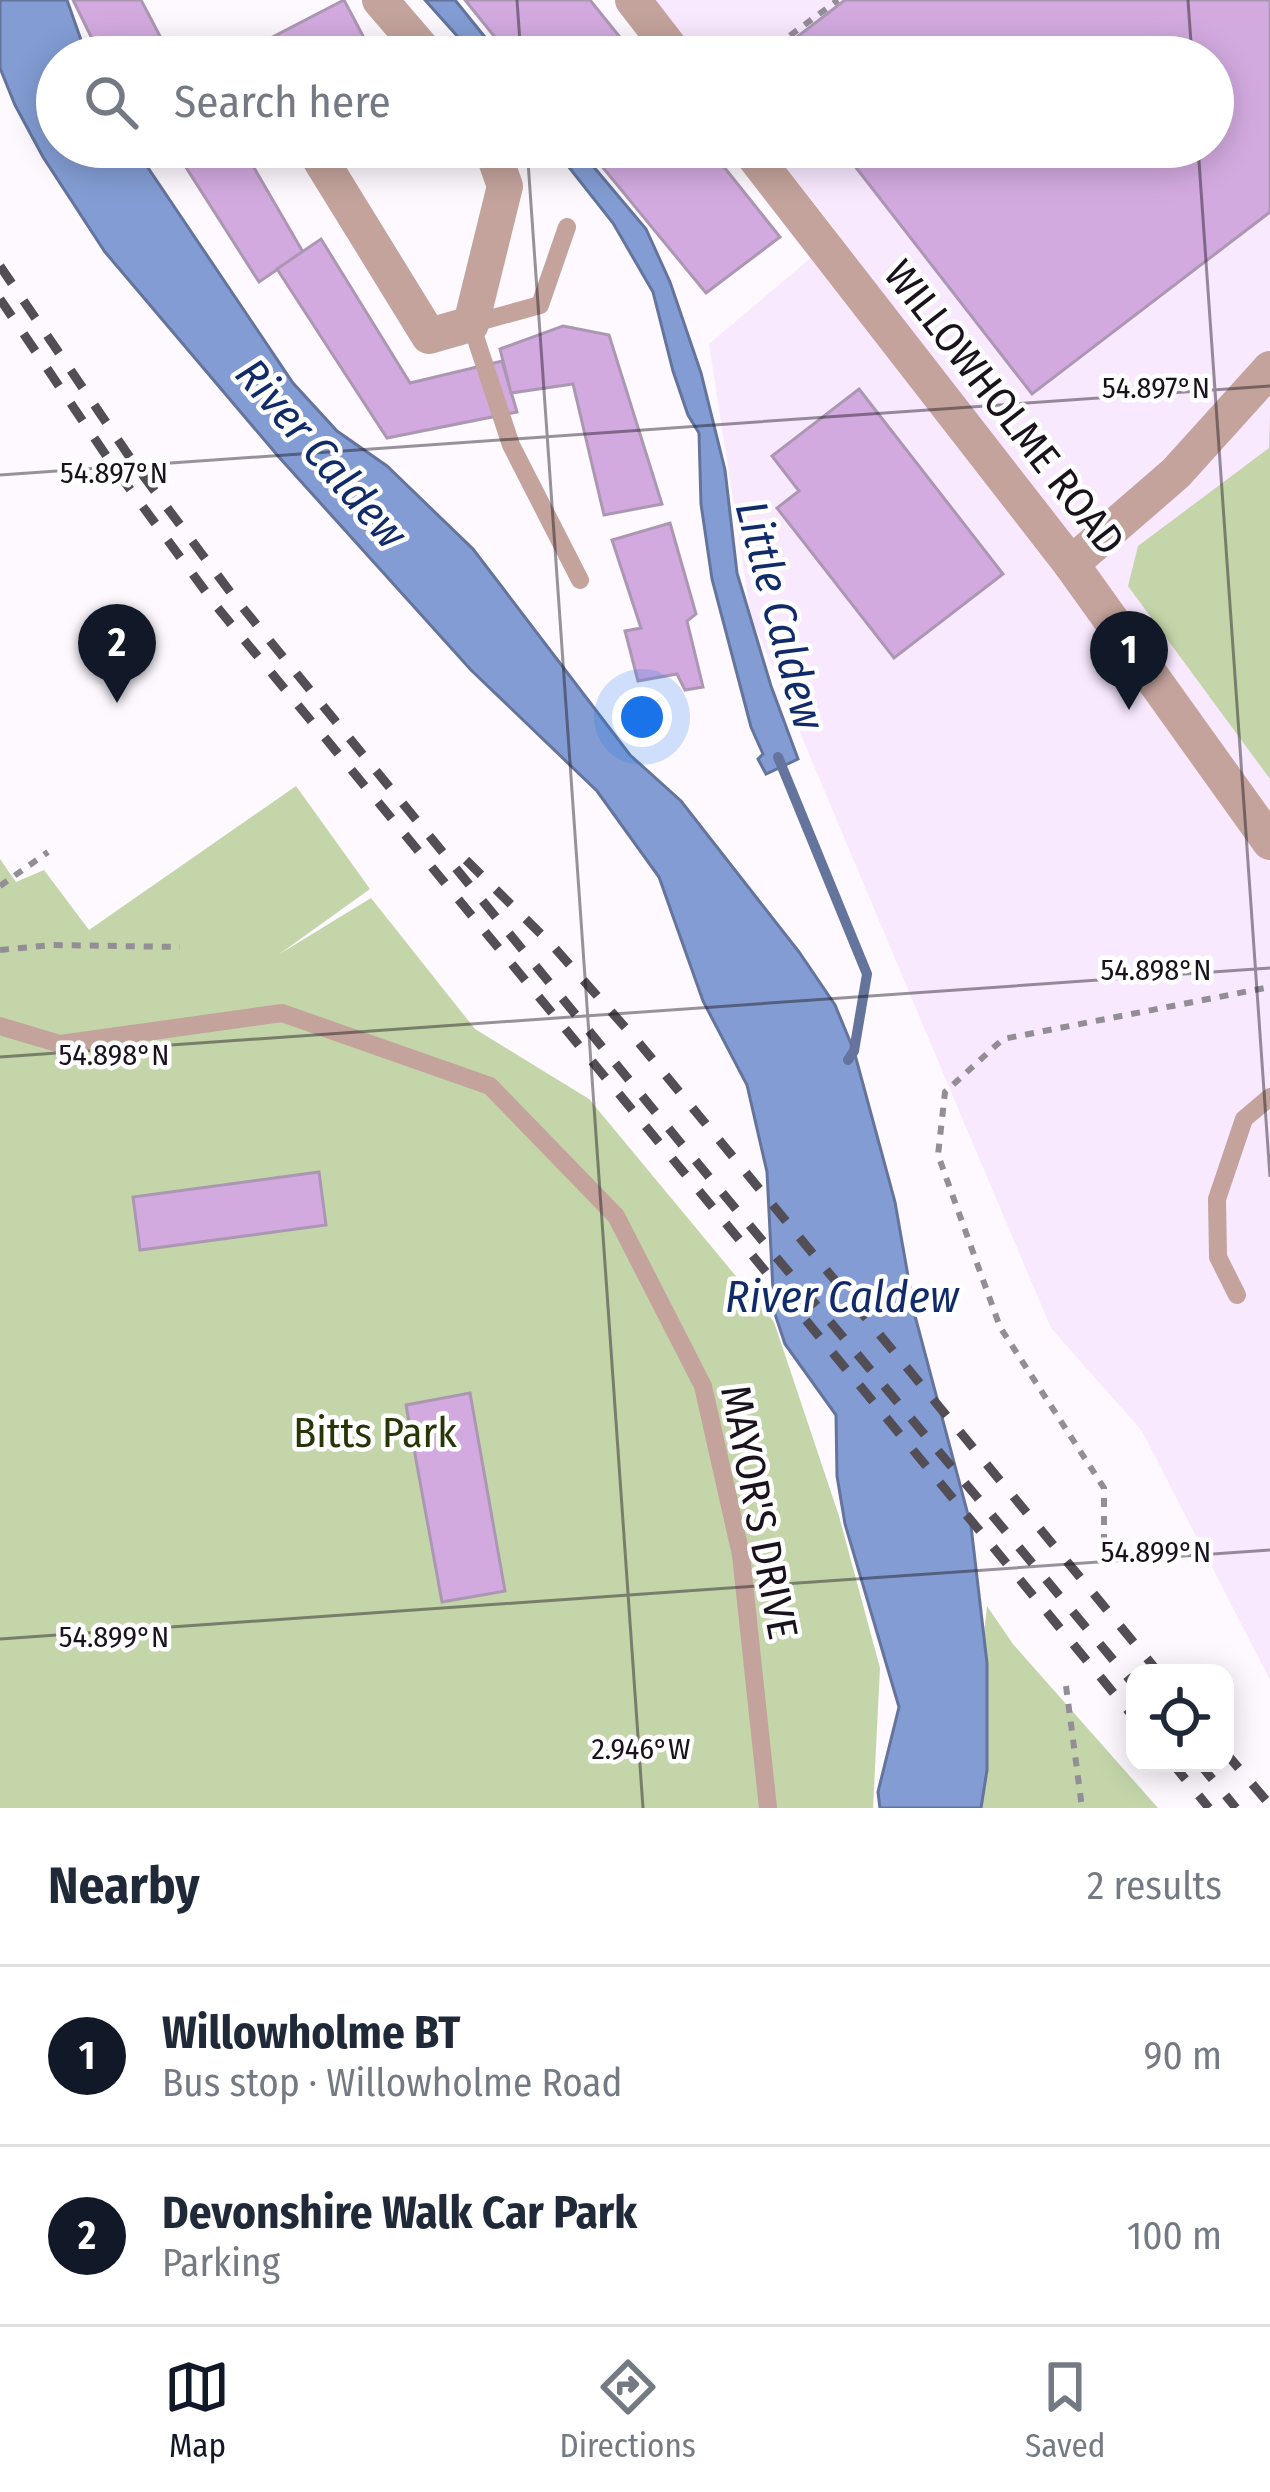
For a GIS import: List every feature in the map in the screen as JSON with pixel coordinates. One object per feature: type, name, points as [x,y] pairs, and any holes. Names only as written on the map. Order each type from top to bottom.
[{"type":"street","points":[[380,0],[411,36]]},
{"type":"street","points":[[633,0],[661,36]]},
{"type":"street","points":[[326,168],[429,336],[471,323],[505,185],[499,168]]},
{"type":"street","name":"WILLOWHOLME ROAD","points":[[763,168],[1071,565],[1270,842]]},
{"type":"street","points":[[1071,565],[1176,473],[1270,369]]},
{"type":"lane","points":[[567,226],[541,305],[471,323],[512,445],[580,580]]},
{"type":"lane","name":"MAYOR'S DRIVE","points":[[0,1026],[60,1044],[282,1012],[490,1086],[616,1216],[703,1386],[741,1555],[768,1808]]},
{"type":"lane","points":[[1237,1295],[1218,1257],[1217,1199],[1244,1119],[1270,1097]]},
{"type":"path","points":[[789,36],[838,0]]},
{"type":"path","points":[[0,886],[49,853]]},
{"type":"path","points":[[0,950],[52,945],[180,947]]},
{"type":"path","points":[[1104,1544],[1104,1488],[1000,1327],[938,1155],[945,1092],[1003,1040],[1270,988]]},
{"type":"path","points":[[1066,1686],[1082,1808]]},
{"type":"shaded area","points":[[652,0],[1270,0],[1270,1680],[1142,1431],[1051,1328],[751,616],[709,344],[839,234],[786,168],[1234,168],[1234,36],[680,36]]},
{"type":"green space","points":[[1270,416],[1270,779],[1128,586],[1138,546],[1269,448]]},
{"type":"green space","name":"Bitts Park","points":[[296,786],[370,889],[278,955],[371,898],[475,1029],[589,1099],[774,1322],[839,1516],[880,1668],[873,1808],[0,1808],[0,859],[16,882],[44,870],[89,930]]},
{"type":"green space","points":[[987,1606],[1013,1644],[1158,1808],[980,1808],[977,1702]]},
{"type":"water","name":"River Caldew","points":[[0,0],[67,0],[80,36],[36,36],[36,144],[0,68]]},
{"type":"water","points":[[425,0],[455,0],[484,36],[457,36]]},
{"type":"water","name":"River Caldew","points":[[50,168],[148,168],[293,383],[337,431],[387,466],[473,549],[630,755],[681,801],[835,1005],[854,1051],[895,1202],[915,1316],[971,1526],[987,1663],[987,1770],[981,1808],[880,1808],[878,1792],[899,1707],[845,1524],[837,1476],[836,1415],[785,1344],[774,1311],[767,1172],[747,1085],[703,1001],[659,877],[597,791],[471,670],[278,456],[105,252]]},
{"type":"water","points":[[570,168],[595,168],[646,229],[701,373],[725,470],[737,573],[798,759],[766,774],[758,759],[763,754],[751,727],[712,579],[701,504],[699,433],[673,371],[653,292],[613,223]]},
{"type":"building","points":[[73,0],[141,0],[160,36],[91,36]]},
{"type":"building","points":[[344,0],[363,36],[275,36]]},
{"type":"building","points":[[465,0],[590,0],[619,36],[494,36]]},
{"type":"building","points":[[845,0],[1270,0],[1270,212],[1032,394],[856,168],[1234,168],[1234,36],[798,36]]},
{"type":"building","points":[[186,168],[254,168],[303,252],[259,282]]},
{"type":"building","points":[[603,168],[725,168],[780,237],[706,293]]},
{"type":"building","points":[[321,239],[410,383],[502,361],[517,412],[387,438],[277,269]]},
{"type":"building","points":[[563,326],[609,335],[662,504],[604,515],[573,384],[511,393],[500,349]]},
{"type":"building","points":[[859,389],[1003,574],[894,658],[777,508],[799,491],[772,456]]},
{"type":"building","points":[[670,523],[696,614],[687,621],[703,687],[685,690],[677,674],[638,681],[625,631],[641,628],[612,540]]},
{"type":"building","points":[[319,1172],[326,1225],[140,1250],[133,1197]]},
{"type":"building","points":[[470,1393],[505,1591],[442,1602],[406,1405]]},
{"type":"waterway","name":"Little Caldew","points":[[778,757],[867,974],[854,1051],[848,1060]]},
{"type":"railway","points":[[0,266],[133,462],[234,597],[679,1141],[1126,1675]]},
{"type":"railway","points":[[0,299],[118,473],[217,607],[1126,1708]]},
{"type":"railway","points":[[466,860],[553,946],[639,1043],[1152,1664]]},
{"type":"railway","points":[[1234,1763],[1270,1805]]},
{"type":"railway","points":[[1179,1772],[1209,1808]]},
{"type":"railway","points":[[1206,1772],[1236,1808]]},
{"type":"place","name":"Devonshire Walk Car Park","points":[[117,703]]},
{"type":"place","name":"Willowholme BT","points":[[1129,710]]}]
